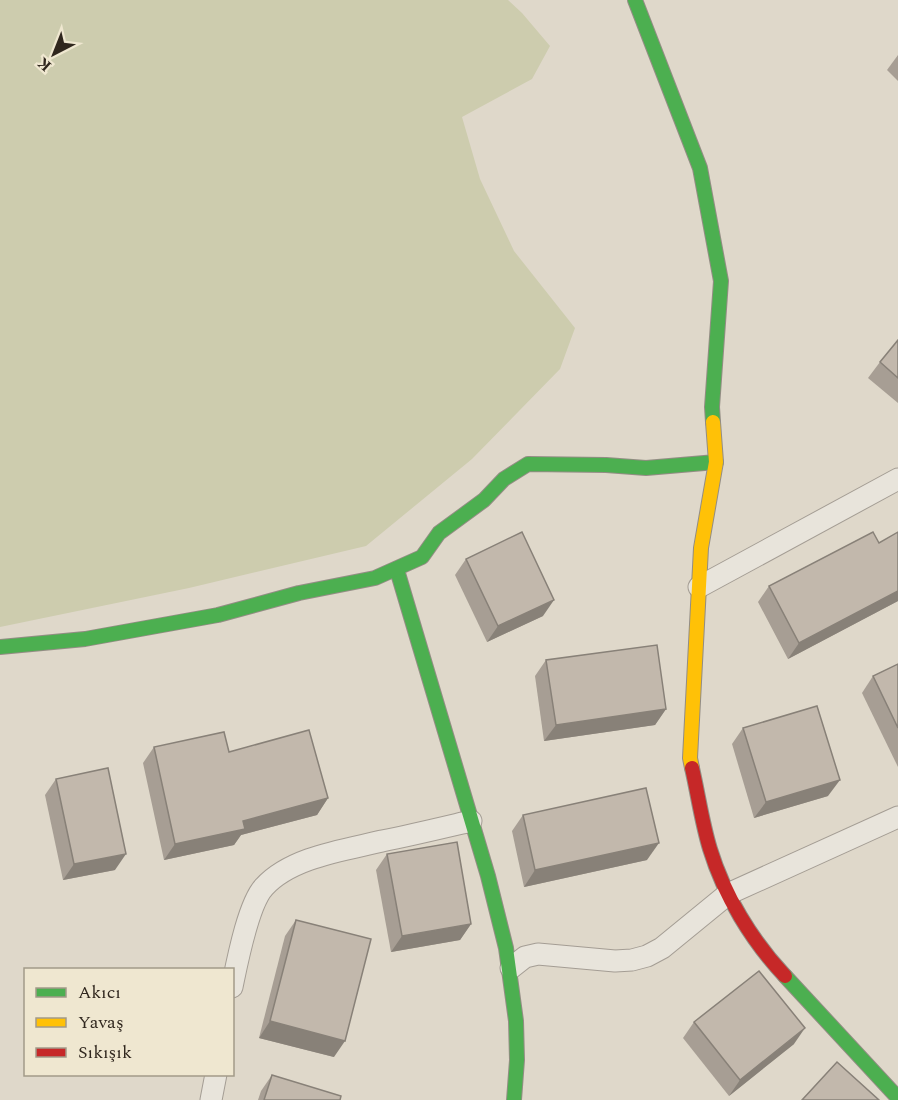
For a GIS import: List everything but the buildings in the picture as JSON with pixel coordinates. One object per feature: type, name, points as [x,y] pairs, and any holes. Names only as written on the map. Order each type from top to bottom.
[{"type":"street","points":[[634,0],[700,168],[721,281],[712,407],[716,462],[701,548],[690,758],[710,849],[728,894],[767,957],[898,1098]]},
{"type":"street","points":[[0,647],[85,639],[218,615],[299,593],[375,578],[422,557],[439,533],[484,500],[504,479],[528,464],[645,468],[716,462]]},
{"type":"street","points":[[699,587],[898,479]]},
{"type":"street","points":[[396,570],[471,821],[511,968],[517,1039],[514,1100]]},
{"type":"street","points":[[511,968],[525,957],[538,954],[615,961],[647,956],[662,948],[728,894],[898,817]]},
{"type":"street","points":[[234,978],[254,905],[263,888],[284,871],[322,855],[471,821]]},
{"type":"street","points":[[211,1100],[216,1076]]},
{"type":"green space","points":[[0,0],[508,0],[550,46],[532,79],[462,117],[480,179],[514,251],[575,328],[560,369],[472,459],[366,546],[189,588],[0,627]]},
{"type":"traffic: fast","points":[[635,0],[700,168],[721,281],[712,407],[713,422]]},
{"type":"traffic: fast","points":[[0,647],[85,639],[218,615],[299,593],[375,578],[422,557],[439,533],[484,500],[504,479],[528,464],[646,468],[716,462]]},
{"type":"traffic: fast","points":[[397,570],[488,876],[506,948],[516,1021],[517,1060],[514,1100]]},
{"type":"traffic: fast","points":[[785,976],[898,1098]]},
{"type":"traffic: slow","points":[[692,768],[690,758],[701,548],[716,462],[713,422]]},
{"type":"traffic: jam","points":[[692,768],[707,839],[723,883],[750,933],[785,976]]}]
